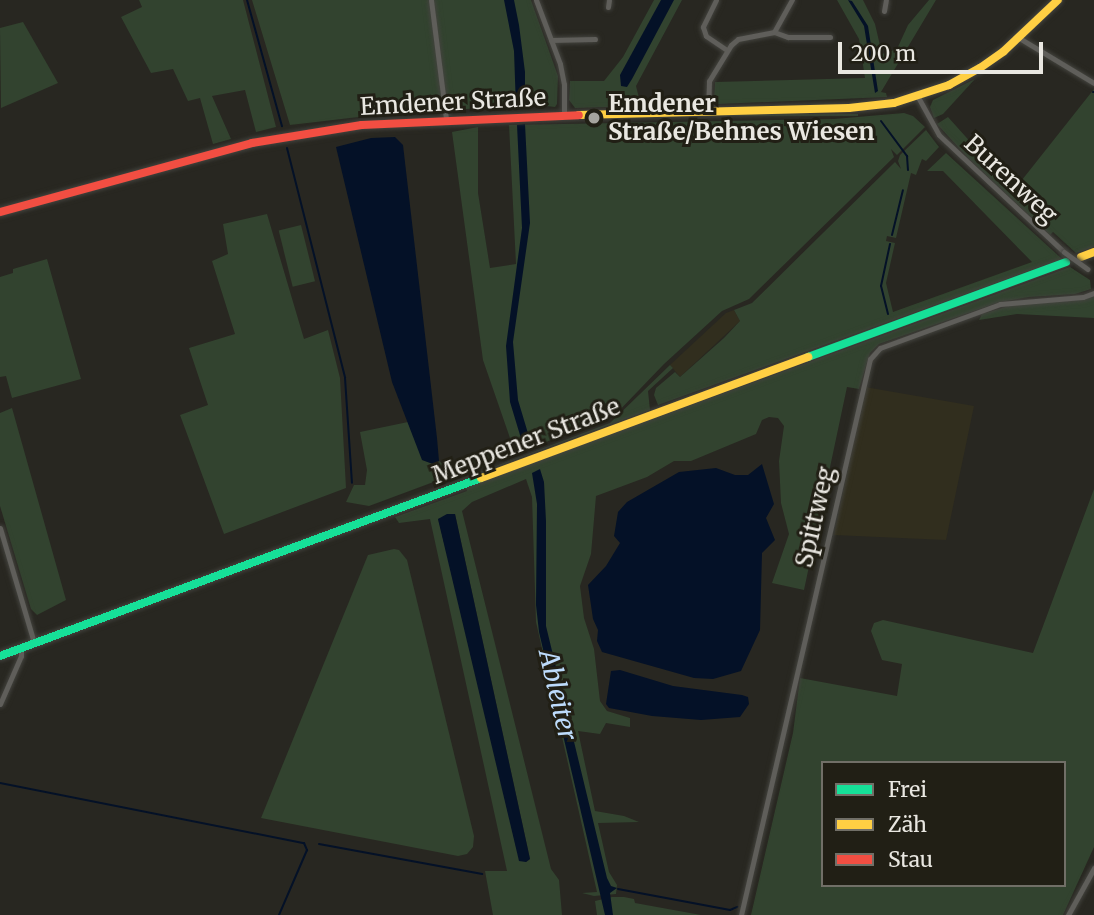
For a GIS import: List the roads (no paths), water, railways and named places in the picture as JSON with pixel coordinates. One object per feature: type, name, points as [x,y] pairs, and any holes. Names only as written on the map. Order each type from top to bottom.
[{"type":"main road","name":"Emdener Straße","points":[[0,212],[180,161],[294,134],[446,119],[849,108],[918,97],[968,75],[1019,38],[1058,0]]},
{"type":"main road","points":[[1081,257],[1094,252]]},
{"type":"main road","name":"Meppener Straße","points":[[0,656],[1066,262]]},
{"type":"street","points":[[430,0],[446,119]]},
{"type":"street","points":[[536,0],[564,84],[564,116]]},
{"type":"street","points":[[608,8],[609,0]]},
{"type":"street","points":[[716,0],[703,27],[706,36],[727,50]]},
{"type":"street","points":[[774,32],[792,0]]},
{"type":"street","points":[[884,11],[887,0]]},
{"type":"street","points":[[708,111],[709,82],[727,50],[738,39],[774,32],[788,37],[830,37]]},
{"type":"street","points":[[1019,38],[1094,83]]},
{"type":"street","points":[[551,40],[595,39]]},
{"type":"street","name":"Burenweg","points":[[918,97],[939,135],[1064,251],[1094,274]]},
{"type":"street","name":"Spittweg","points":[[741,915],[870,359],[880,348],[1000,304],[1083,297],[1094,293]]},
{"type":"street","points":[[0,528],[34,643]]},
{"type":"street","points":[[0,704],[21,656],[21,648]]},
{"type":"street","points":[[1068,915],[1094,868]]},
{"type":"water","points":[[504,0],[514,0],[519,25],[525,72],[525,108],[516,108],[514,51]]},
{"type":"water","points":[[661,0],[674,0],[632,79],[627,87],[621,86],[620,75]]},
{"type":"water","points":[[848,0],[852,1],[868,26],[878,91],[875,93],[864,26]]},
{"type":"water","points":[[525,124],[530,223],[513,342],[518,400],[530,440],[523,445],[510,402],[506,346],[522,228],[517,125]]},
{"type":"water","points":[[395,137],[403,145],[437,438],[439,461],[433,464],[422,460],[392,382],[336,147],[371,138]]},
{"type":"water","points":[[762,464],[774,504],[766,518],[775,540],[762,553],[760,630],[741,671],[713,679],[694,678],[602,652],[597,641],[598,630],[593,619],[588,585],[606,566],[620,543],[614,536],[618,512],[627,502],[679,472],[716,468],[735,475],[748,475]]},
{"type":"water","name":"Ableiter","points":[[540,469],[544,482],[546,521],[546,626],[607,878],[611,886],[617,888],[610,893],[613,915],[605,915],[539,632],[536,605],[537,504],[532,473]]},
{"type":"water","points":[[447,514],[455,514],[530,859],[526,862],[519,861],[438,519]]},
{"type":"water","points":[[620,670],[673,686],[742,695],[748,697],[749,704],[740,717],[701,720],[652,716],[609,708],[606,704],[611,671]]},
{"type":"waterway","points":[[247,0],[282,126]]},
{"type":"waterway","points":[[881,121],[907,156],[908,170]]},
{"type":"waterway","points":[[287,148],[345,378],[352,483]]},
{"type":"waterway","points":[[892,235],[903,190]]},
{"type":"waterway","points":[[888,314],[881,286],[890,244]]},
{"type":"waterway","points":[[0,783],[304,843],[307,850],[279,915]]},
{"type":"waterway","points":[[319,844],[482,874]]},
{"type":"waterway","points":[[618,889],[730,910],[737,907]]},
{"type":"place","name":"Emdener Straße/Behnes Wiesen","points":[[594,118]]}]
